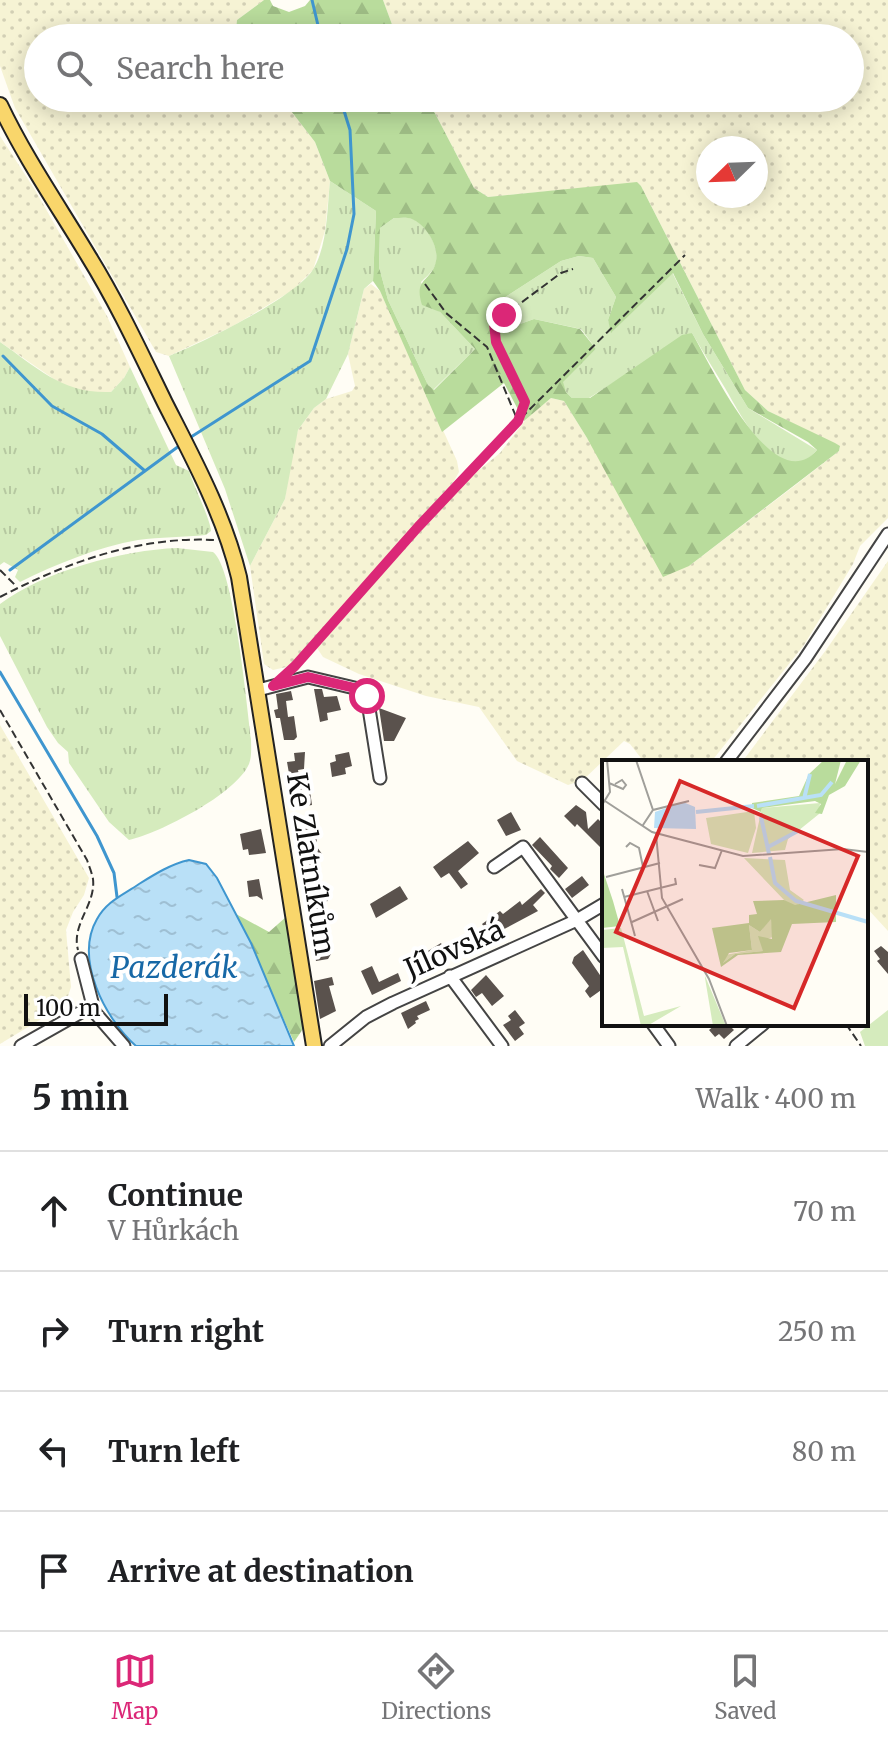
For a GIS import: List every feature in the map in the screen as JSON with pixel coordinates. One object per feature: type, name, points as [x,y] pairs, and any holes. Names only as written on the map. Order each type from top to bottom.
[{"type":"main road","name":"Ke Zlatníkům","points":[[0,105],[16,140],[122,316],[231,542],[258,690],[314,1046]]},
{"type":"street","points":[[728,760],[805,659],[888,534]]},
{"type":"street","points":[[258,690],[308,677],[363,690],[367,696],[380,778]]},
{"type":"street","points":[[582,783],[602,803]]},
{"type":"street","points":[[494,867],[523,847],[602,954]]},
{"type":"street","name":"Jílovská","points":[[330,1046],[366,1017],[577,920],[602,905]]},
{"type":"street","points":[[21,1046],[90,1007],[92,1002],[81,959]]},
{"type":"street","points":[[450,976],[502,1046]]},
{"type":"street","points":[[90,1007],[124,1046]]},
{"type":"street","points":[[654,1026],[669,1046]]},
{"type":"street","points":[[736,1046],[761,1026]]},
{"type":"path","points":[[273,686],[295,666],[418,527],[518,421],[685,255]]},
{"type":"path","points":[[518,421],[525,402],[496,342],[494,323],[561,273],[573,269]]},
{"type":"path","points":[[425,284],[446,313],[487,347],[518,421]]},
{"type":"path","points":[[0,597],[67,566],[135,546],[209,540],[231,542]]},
{"type":"path","points":[[0,570],[17,588]]},
{"type":"path","points":[[0,710],[93,879],[92,893],[76,942],[81,959]]},
{"type":"path","points":[[847,1026],[861,1046]]},
{"type":"shaded area","points":[[0,0],[264,0],[237,20],[237,24],[24,24],[24,112],[292,112],[315,142],[330,181],[325,231],[313,270],[293,290],[233,326],[169,356],[156,352],[15,108],[0,66]]},
{"type":"shaded area","points":[[383,0],[888,0],[888,518],[860,546],[853,564],[804,645],[713,760],[642,760],[624,741],[583,780],[568,785],[517,761],[479,707],[426,696],[359,674],[323,657],[317,648],[467,480],[500,453],[527,418],[551,398],[564,401],[587,438],[689,566],[839,451],[840,447],[768,411],[745,390],[637,183],[488,197],[474,188],[434,112],[864,112],[864,24],[392,24]]},
{"type":"shaded area","points":[[0,136],[35,190],[107,316],[130,367],[111,392],[90,392],[64,386],[0,342]]},
{"type":"shaded area","points":[[371,284],[380,291],[457,461],[459,472],[296,660],[286,667],[273,670],[264,664],[250,566],[285,499],[298,430],[314,408],[326,399],[352,391],[355,386],[348,354],[364,289]]},
{"type":"shaded area","points":[[888,561],[888,931],[868,909],[868,760],[744,760]]},
{"type":"shaded area","points":[[0,725],[89,878],[66,930],[71,987],[68,996],[61,1007],[0,1044]]},
{"type":"green space","points":[[264,0],[270,0],[273,6],[289,12],[305,6],[310,0],[383,0],[392,24],[237,24],[237,20]]},
{"type":"green space","points":[[292,112],[434,112],[474,188],[488,197],[637,182],[745,390],[768,411],[835,443],[840,446],[839,451],[689,566],[663,577],[564,401],[551,398],[524,421],[504,383],[442,432],[373,281],[376,211],[330,181],[315,142]],"holes":[[[394,218],[408,218],[422,226],[430,237],[436,255],[434,268],[421,284],[422,305],[440,312],[475,349],[434,390],[428,385],[388,300],[379,267],[380,228]],[[579,256],[593,258],[616,297],[608,320],[611,333],[673,273],[703,334],[748,408],[817,450],[800,461],[781,457],[763,443],[728,397],[692,333],[682,335],[590,398],[572,398],[563,382],[596,349],[580,329],[534,319],[520,324],[502,323],[493,305],[561,261]]]},
{"type":"green space","points":[[330,181],[376,211],[373,281],[364,289],[348,354],[326,399],[314,408],[298,430],[285,499],[250,566],[225,489],[169,356],[267,307],[312,271],[324,239]]},
{"type":"green space","points":[[394,218],[413,219],[429,233],[437,255],[436,262],[421,282],[430,306],[440,312],[475,349],[433,390],[388,300],[379,267],[380,228]]},
{"type":"green space","points":[[579,256],[593,258],[616,297],[608,320],[612,332],[672,272],[703,334],[748,408],[817,450],[803,461],[789,462],[763,445],[740,415],[692,333],[589,398],[572,398],[562,382],[596,349],[581,329],[534,319],[520,324],[502,323],[493,305],[561,261]]},
{"type":"green space","points":[[0,342],[51,378],[78,389],[111,392],[130,367],[176,465],[189,471],[211,531],[206,535],[138,540],[108,547],[20,582],[15,577],[18,570],[4,562],[0,565]]},
{"type":"green space","points":[[177,548],[213,552],[220,563],[238,639],[251,758],[241,776],[229,788],[196,811],[129,840],[109,822],[69,763],[68,752],[47,727],[0,636],[0,604],[39,582],[85,564],[133,553]]},
{"type":"green space","points":[[236,914],[269,932],[286,917],[305,1026],[294,1042]]},
{"type":"green space","points":[[888,1010],[888,1046],[865,1046],[860,1032]]},
{"type":"water","name":"Pazderák","points":[[189,860],[206,864],[217,878],[251,943],[294,1046],[136,1046],[104,1004],[91,970],[89,952],[97,919],[121,895],[163,870]]},
{"type":"building","points":[[314,689],[322,689],[324,697],[337,696],[341,710],[327,713],[328,720],[320,722]]},
{"type":"building","points":[[291,691],[293,700],[286,701],[288,717],[294,716],[297,737],[284,740],[280,718],[276,718],[274,710],[278,709],[276,694]]},
{"type":"building","points":[[379,708],[406,718],[394,741],[384,741]]},
{"type":"building","points":[[305,752],[304,769],[298,770],[302,792],[310,791],[312,805],[295,808],[287,762],[295,761],[294,753]]},
{"type":"building","points":[[349,752],[352,766],[345,768],[346,774],[332,777],[330,763],[336,761],[335,755]]},
{"type":"building","points":[[576,805],[586,812],[588,829],[598,819],[602,823],[602,849],[577,824],[575,827],[564,816]]},
{"type":"building","points":[[511,812],[521,830],[506,836],[497,820]]},
{"type":"building","points":[[316,821],[317,847],[322,854],[318,860],[319,868],[310,869],[309,862],[302,859],[302,840],[298,833],[302,832],[301,824]]},
{"type":"building","points":[[261,829],[266,853],[249,855],[248,849],[243,850],[240,834]]},
{"type":"building","points":[[540,837],[568,868],[559,878],[532,845]]},
{"type":"building","points":[[468,841],[479,853],[458,871],[468,884],[461,889],[449,873],[441,878],[433,867]]},
{"type":"building","points":[[582,876],[589,885],[572,898],[565,889]]},
{"type":"building","points":[[259,879],[263,900],[257,896],[249,897],[247,881]]},
{"type":"building","points":[[400,886],[408,899],[376,918],[370,904]]},
{"type":"building","points":[[541,889],[545,893],[533,905],[538,911],[491,936],[482,924],[520,901],[522,905]]},
{"type":"building","points":[[326,890],[328,901],[322,902],[324,916],[321,916],[325,941],[331,954],[328,959],[316,961],[306,893]]},
{"type":"building","points":[[441,943],[444,949],[454,945],[460,955],[426,970],[421,959],[425,958],[423,954]]},
{"type":"building","points":[[881,946],[888,952],[888,974],[877,961],[880,959],[874,951]]},
{"type":"building","points":[[583,950],[602,978],[602,989],[590,998],[585,991],[589,986],[572,963]]},
{"type":"building","points":[[372,966],[379,982],[398,973],[401,981],[372,995],[361,971]]},
{"type":"building","points":[[486,975],[504,996],[492,1006],[482,993],[476,997],[471,990]]},
{"type":"building","points":[[332,977],[334,985],[329,986],[336,1011],[320,1019],[314,981]]},
{"type":"building","points":[[426,1001],[430,1010],[417,1016],[419,1019],[408,1029],[401,1013]]},
{"type":"building","points":[[515,1010],[525,1023],[519,1027],[524,1034],[515,1041],[503,1025],[511,1020],[508,1016]]},
{"type":"building","points":[[714,1026],[730,1026],[734,1030],[724,1039],[719,1034],[715,1037],[709,1030]]},
{"type":"waterway","points":[[312,0],[318,24]]},
{"type":"waterway","points":[[191,437],[310,361],[347,249],[354,214],[350,130],[344,112]]},
{"type":"waterway","points":[[3,356],[52,406],[102,434],[145,471]]},
{"type":"waterway","points":[[10,570],[179,446]]},
{"type":"waterway","points":[[0,672],[97,836],[114,873],[117,897]]},
{"type":"route","points":[[367,696],[363,690],[308,677],[273,686],[295,666],[418,527],[518,421],[525,402],[496,342],[494,323],[504,315]]}]
